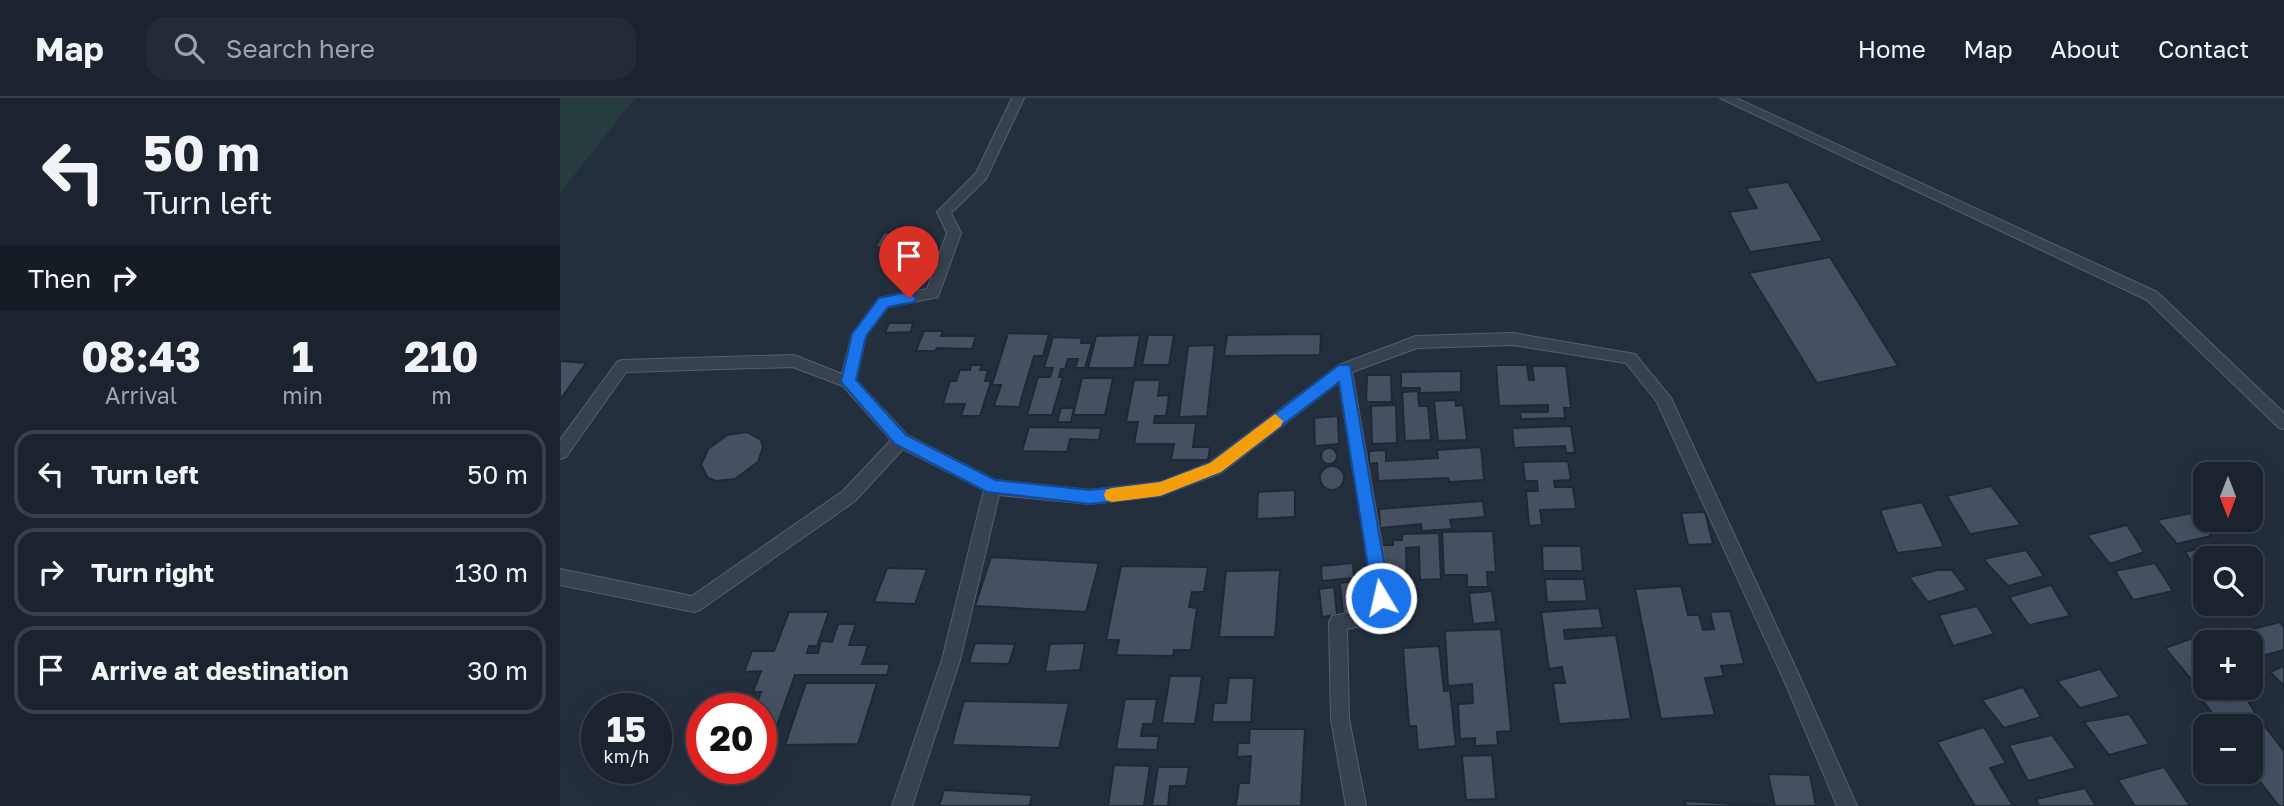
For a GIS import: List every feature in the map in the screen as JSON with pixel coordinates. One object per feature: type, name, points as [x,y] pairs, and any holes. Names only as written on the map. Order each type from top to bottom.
[{"type":"lane","points":[[848,382],[859,334],[884,302],[933,293],[954,233],[944,212],[981,176],[1018,98]]},
{"type":"lane","points":[[1726,98],[2152,296],[2284,423]]},
{"type":"lane","points":[[560,453],[622,366],[794,361],[848,382],[901,439],[993,487],[1090,497],[1160,489],[1215,468],[1344,369],[1416,342],[1513,339],[1630,358],[1663,398],[1847,806]]},
{"type":"lane","points":[[1344,369],[1381,598],[1369,617],[1338,622],[1340,719],[1356,806]]},
{"type":"lane","points":[[560,577],[694,604],[849,496],[901,439]]},
{"type":"lane","points":[[902,806],[951,660],[993,487]]},
{"type":"green space","points":[[560,98],[635,98],[560,193]]},
{"type":"building","points":[[1788,182],[1823,241],[1750,252],[1729,212],[1757,208],[1746,188]]},
{"type":"building","points":[[884,232],[905,234],[897,249],[875,247]]},
{"type":"building","points":[[1830,257],[1898,366],[1817,383],[1749,273]]},
{"type":"building","points":[[889,323],[913,323],[911,332],[885,333]]},
{"type":"building","points":[[924,331],[943,331],[941,336],[976,336],[972,349],[937,348],[935,351],[916,351]]},
{"type":"building","points":[[1008,333],[1049,334],[1043,356],[1034,356],[1019,407],[994,406],[1001,385],[992,385]]},
{"type":"building","points":[[1321,334],[1320,355],[1224,356],[1227,335]]},
{"type":"building","points":[[1140,335],[1134,368],[1088,368],[1096,336]]},
{"type":"building","points":[[1148,335],[1174,335],[1169,365],[1142,365]]},
{"type":"building","points":[[1053,337],[1082,338],[1081,343],[1092,343],[1085,368],[1075,368],[1078,359],[1068,359],[1065,369],[1061,369],[1059,377],[1063,377],[1052,415],[1027,415],[1038,377],[1050,377],[1053,368],[1044,368]]},
{"type":"building","points":[[1215,345],[1207,416],[1179,417],[1188,346]]},
{"type":"building","points":[[560,361],[586,363],[560,400]]},
{"type":"building","points":[[971,365],[982,365],[980,370],[988,370],[985,381],[991,381],[980,416],[961,416],[965,404],[943,404],[950,381],[956,381],[960,370],[970,370]]},
{"type":"building","points":[[1496,365],[1527,365],[1529,380],[1534,380],[1532,366],[1566,366],[1571,408],[1564,408],[1565,418],[1521,419],[1520,412],[1548,412],[1548,405],[1499,406]]},
{"type":"building","points":[[1461,371],[1461,392],[1420,393],[1420,388],[1401,388],[1401,372]]},
{"type":"building","points":[[1367,375],[1391,375],[1392,402],[1366,402]]},
{"type":"building","points":[[1082,378],[1113,378],[1105,415],[1073,415]]},
{"type":"building","points":[[1134,380],[1160,380],[1158,396],[1169,395],[1166,416],[1155,416],[1154,423],[1196,423],[1193,447],[1210,447],[1208,460],[1171,460],[1174,444],[1134,444],[1138,422],[1126,422]]},
{"type":"building","points":[[1418,391],[1419,406],[1428,406],[1431,440],[1405,441],[1402,392]]},
{"type":"building","points":[[1455,400],[1456,406],[1463,405],[1467,440],[1438,441],[1434,401]]},
{"type":"building","points":[[1396,405],[1397,443],[1372,444],[1371,406]]},
{"type":"building","points":[[1061,408],[1074,408],[1071,422],[1057,422]]},
{"type":"building","points":[[1338,416],[1339,444],[1315,446],[1314,418]]},
{"type":"building","points":[[1571,426],[1575,453],[1566,453],[1565,446],[1514,448],[1512,428]]},
{"type":"building","points":[[1029,427],[1101,428],[1099,440],[1070,439],[1067,452],[1022,451]]},
{"type":"building","points":[[747,432],[761,440],[763,447],[758,462],[735,479],[716,481],[708,478],[701,465],[708,449],[727,435]]},
{"type":"building","points":[[1481,447],[1484,480],[1449,482],[1448,478],[1378,481],[1377,463],[1369,464],[1369,451],[1386,450],[1386,461],[1438,458],[1437,450]]},
{"type":"building","points":[[1329,448],[1337,456],[1329,464],[1321,456]]},
{"type":"building","points":[[1568,461],[1571,480],[1554,481],[1555,487],[1573,487],[1576,509],[1540,510],[1542,525],[1529,526],[1526,491],[1538,491],[1537,481],[1525,481],[1523,462]]},
{"type":"building","points":[[1332,466],[1340,470],[1344,478],[1340,486],[1332,490],[1324,486],[1320,478],[1324,470]]},
{"type":"building","points":[[1991,486],[2021,525],[1970,534],[1947,496]]},
{"type":"building","points":[[1295,490],[1295,517],[1257,519],[1258,492]]},
{"type":"building","points":[[1483,501],[1485,517],[1450,520],[1452,529],[1422,531],[1421,524],[1380,528],[1379,509]]},
{"type":"building","points":[[1922,502],[1944,547],[1897,553],[1880,510]]},
{"type":"building","points":[[1705,512],[1713,544],[1688,545],[1681,513]]},
{"type":"building","points":[[2193,513],[2193,532],[2209,532],[2211,536],[2177,544],[2157,520]]},
{"type":"building","points":[[2127,525],[2144,552],[2110,564],[2087,535]]},
{"type":"building","points":[[1493,531],[1496,572],[1487,572],[1488,587],[1467,587],[1467,575],[1444,575],[1442,532]]},
{"type":"building","points":[[1439,533],[1441,579],[1420,580],[1419,547],[1406,548],[1407,583],[1394,583],[1394,569],[1382,569],[1382,545],[1393,545],[1393,540],[1402,540],[1402,534]]},
{"type":"building","points":[[1542,546],[1581,546],[1583,571],[1543,571]]},
{"type":"building","points":[[2026,550],[2044,576],[2008,586],[1983,559]]},
{"type":"building","points":[[2193,550],[2193,564],[2185,552]]},
{"type":"building","points":[[991,557],[1099,563],[1086,612],[975,606]]},
{"type":"building","points":[[1353,563],[1354,578],[1322,581],[1321,566]]},
{"type":"building","points":[[2155,563],[2173,591],[2133,600],[2115,571]]},
{"type":"building","points":[[1121,566],[1208,567],[1204,592],[1192,592],[1189,607],[1197,608],[1191,650],[1174,650],[1173,656],[1116,655],[1119,640],[1106,640]]},
{"type":"building","points":[[887,568],[927,569],[915,604],[874,602]]},
{"type":"building","points":[[1280,570],[1275,637],[1219,637],[1226,571]]},
{"type":"building","points":[[1938,570],[1952,570],[1967,590],[1928,602],[1909,577]]},
{"type":"building","points":[[1545,579],[1584,579],[1587,601],[1547,602]]},
{"type":"building","points":[[1357,581],[1360,612],[1343,614],[1340,583]]},
{"type":"building","points":[[2051,585],[2070,616],[2029,625],[2009,597]]},
{"type":"building","points":[[1681,586],[1688,615],[1699,615],[1703,630],[1714,629],[1710,612],[1730,611],[1744,664],[1721,666],[1724,676],[1705,678],[1715,715],[1661,719],[1635,589]]},
{"type":"building","points":[[1334,587],[1337,615],[1322,617],[1319,589]]},
{"type":"building","points":[[1392,591],[1413,592],[1412,621],[1390,621]]},
{"type":"building","points":[[1492,591],[1496,622],[1473,624],[1469,593]]},
{"type":"building","points":[[1977,606],[1994,634],[1953,646],[1939,615]]},
{"type":"building","points":[[1599,608],[1603,628],[1564,630],[1565,639],[1616,635],[1631,719],[1559,724],[1553,683],[1565,683],[1562,667],[1549,669],[1541,612]]},
{"type":"building","points":[[789,612],[829,612],[817,646],[809,646],[807,653],[818,653],[821,641],[832,642],[838,624],[856,624],[849,645],[868,645],[862,664],[890,664],[887,675],[795,675],[777,725],[777,693],[753,692],[761,671],[744,672],[752,651],[774,651]]},
{"type":"building","points":[[2280,622],[2284,628],[2284,650],[2263,656],[2263,630],[2249,630]]},
{"type":"building","points":[[1501,629],[1511,731],[1497,732],[1498,745],[1475,746],[1475,738],[1460,739],[1458,704],[1473,703],[1472,684],[1448,686],[1445,631]]},
{"type":"building","points":[[2193,638],[2193,677],[2190,678],[2165,648]]},
{"type":"building","points":[[975,643],[1015,644],[1009,664],[969,663]]},
{"type":"building","points":[[1085,643],[1080,670],[1045,672],[1050,644]]},
{"type":"building","points":[[1439,646],[1444,691],[1450,690],[1456,746],[1418,750],[1416,726],[1409,726],[1403,648]]},
{"type":"building","points":[[2284,666],[2284,686],[2270,672]]},
{"type":"building","points":[[2100,669],[2120,697],[2080,708],[2057,681]]},
{"type":"building","points":[[1170,676],[1202,676],[1195,724],[1162,723]]},
{"type":"building","points":[[1229,678],[1254,678],[1251,722],[1212,722],[1214,703],[1226,703]]},
{"type":"building","points":[[806,683],[877,683],[858,744],[785,745]]},
{"type":"building","points":[[2023,687],[2041,717],[2004,728],[1982,700]]},
{"type":"building","points":[[1125,699],[1157,699],[1153,724],[1143,724],[1141,736],[1159,736],[1157,750],[1116,749]]},
{"type":"building","points":[[2202,700],[2247,700],[2256,714],[2213,714]]},
{"type":"building","points":[[964,701],[1069,703],[1059,748],[952,745]]},
{"type":"building","points":[[2129,714],[2149,744],[2109,755],[2084,722]]},
{"type":"building","points":[[2263,724],[2284,751],[2284,806],[2279,806],[2262,784]]},
{"type":"building","points":[[1984,727],[2006,763],[1990,768],[2013,806],[1975,806],[1937,742]]},
{"type":"building","points":[[1250,729],[1305,729],[1301,806],[1236,806],[1239,783],[1249,783],[1251,756],[1237,757],[1238,743],[1249,743]]},
{"type":"building","points":[[2052,735],[2076,768],[2028,781],[2009,745]]},
{"type":"building","points":[[1492,755],[1496,799],[1466,800],[1462,756]]},
{"type":"building","points":[[1114,765],[1150,766],[1144,806],[1108,806]]},
{"type":"building","points":[[1158,767],[1189,767],[1186,786],[1170,786],[1168,806],[1152,806]]},
{"type":"building","points":[[2164,767],[2190,806],[2135,806],[2118,780]]},
{"type":"building","points":[[1768,774],[1810,775],[1816,806],[1775,806]]},
{"type":"building","points":[[2085,788],[2096,806],[2039,806],[2036,799]]},
{"type":"building","points":[[944,790],[1032,795],[1030,806],[939,806]]},
{"type":"building","points":[[1685,801],[1768,806],[1686,806]]},
{"type":"slow traffic","points":[[1112,495],[1160,489],[1215,468],[1275,421]]},
{"type":"route","points":[[909,298],[884,302],[859,334],[848,382],[901,439],[993,487],[1090,497],[1160,489],[1215,468],[1344,369],[1381,598]]}]
